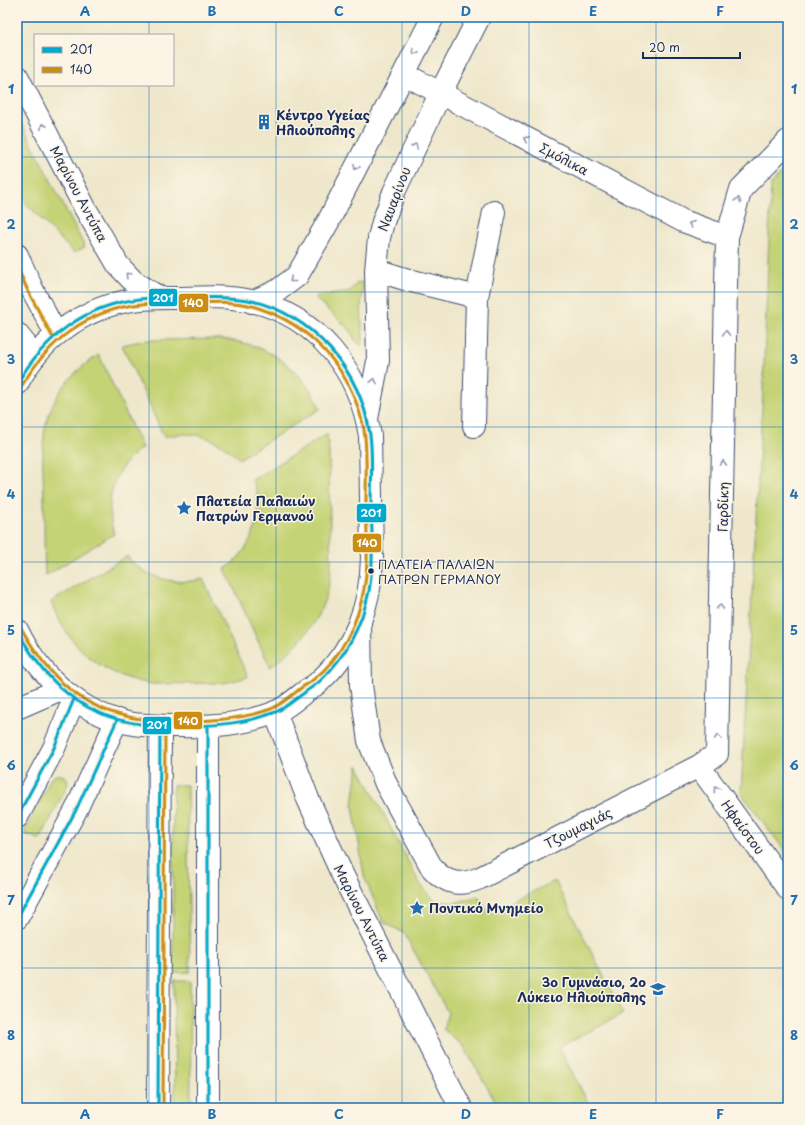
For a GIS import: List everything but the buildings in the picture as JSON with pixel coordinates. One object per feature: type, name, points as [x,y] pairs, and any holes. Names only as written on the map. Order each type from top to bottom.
[{"type":"street","points":[[252,302],[277,291],[297,276],[316,244],[433,17]]},
{"type":"street","name":"Ναυαρίνου","points":[[367,419],[378,360],[376,270],[379,238],[388,207],[440,94],[479,17]]},
{"type":"street","name":"Σμόλικα","points":[[404,74],[683,221],[727,238]]},
{"type":"street","name":"Μαρίνου Αντύπα","points":[[17,76],[85,208],[118,265],[133,281],[160,298]]},
{"type":"street","points":[[727,238],[742,190],[788,141]]},
{"type":"street","points":[[474,426],[477,297],[494,212]]},
{"type":"street","name":"Γαρδίκη","points":[[699,766],[718,754],[727,238]]},
{"type":"street","points":[[17,255],[33,291],[56,334]]},
{"type":"street","points":[[376,270],[408,280],[477,297]]},
{"type":"street","points":[[17,384],[35,356],[56,334],[82,316],[127,301],[144,298],[221,297],[267,306],[289,316],[309,328],[321,338],[342,362],[350,375],[363,404],[367,419],[370,449],[372,574],[366,608],[360,624],[343,654],[321,680],[294,701],[275,712],[246,721],[208,727],[133,724],[117,720],[88,707],[68,694],[50,678],[33,658],[17,630]]},
{"type":"street","points":[[17,334],[35,356]]},
{"type":"street","name":"Τζουμαγιάς","points":[[360,624],[361,685],[369,741],[386,784],[432,868],[443,878],[463,884],[480,878],[699,766]]},
{"type":"street","points":[[17,708],[68,694]]},
{"type":"street","points":[[17,817],[54,748],[68,694]]},
{"type":"street","name":"Μαρίνου Αντύπα","points":[[275,712],[308,799],[343,876],[461,1108]]},
{"type":"street","points":[[17,918],[76,810],[117,720]]},
{"type":"street","points":[[158,1108],[160,726]]},
{"type":"street","points":[[208,727],[208,1108]]},
{"type":"street","name":"Ηφαίστου","points":[[699,766],[788,889]]},
{"type":"green space","points":[[17,115],[85,247],[74,253],[17,194]]},
{"type":"green space","points":[[788,166],[788,855],[741,793],[763,391],[771,184]]},
{"type":"green space","points":[[362,282],[363,288],[361,303],[363,341],[361,346],[356,341],[350,330],[316,299],[317,296],[350,291],[357,283]]},
{"type":"green space","points":[[220,339],[259,348],[282,361],[293,369],[302,379],[310,390],[320,409],[239,459],[222,446],[205,437],[186,434],[164,437],[122,345],[146,340]]},
{"type":"green space","points":[[99,355],[142,448],[132,456],[117,475],[113,486],[110,509],[114,534],[45,576],[43,458],[46,422],[62,389],[79,370]]},
{"type":"green space","points":[[327,434],[329,451],[331,564],[329,585],[325,599],[312,625],[293,648],[270,667],[225,569],[240,556],[246,548],[254,531],[258,511],[258,501],[252,480]]},
{"type":"green space","points":[[127,556],[134,564],[151,575],[172,581],[193,581],[203,579],[248,677],[224,683],[153,684],[135,681],[104,667],[90,658],[78,646],[67,633],[51,602]]},
{"type":"green space","points":[[358,765],[420,884],[434,900],[454,903],[478,896],[488,913],[555,881],[623,1014],[559,1047],[591,1108],[499,1108],[464,1047],[443,1029],[448,1013],[404,933],[383,922],[364,876],[353,806]]},
{"type":"green space","points":[[56,775],[62,775],[67,778],[68,784],[40,840],[24,833],[51,778]]},
{"type":"green space","points":[[173,785],[187,785],[190,972],[173,973]]},
{"type":"green space","points":[[174,981],[190,981],[191,1108],[175,1108]]},
{"type":"transit line","name":"140","points":[[17,267],[52,336]]},
{"type":"transit line","name":"201","points":[[17,384],[28,367],[53,338],[68,326],[101,308],[120,302],[154,298],[234,298],[248,300],[271,307],[293,318],[330,348],[344,367],[356,388],[365,411],[370,435],[372,461],[372,570],[369,591],[362,616],[352,639],[330,671],[319,682],[285,707],[273,713],[247,721],[207,725],[166,726],[140,724],[117,719],[96,712],[77,701],[60,687],[44,671],[30,652],[17,630]]},
{"type":"transit line","name":"140","points":[[21,387],[44,355],[71,330],[87,320],[122,307],[148,303],[216,302],[245,304],[270,312],[301,330],[328,354],[339,369],[356,402],[363,424],[365,437],[367,547],[366,579],[361,602],[353,627],[340,650],[324,670],[311,682],[283,702],[271,709],[246,716],[207,720],[167,721],[119,715],[80,697],[63,684],[48,668],[21,628]]},
{"type":"transit line","name":"201","points":[[17,817],[54,748],[74,699]]},
{"type":"transit line","name":"201","points":[[17,918],[76,810],[117,720]]},
{"type":"transit line","name":"201","points":[[158,1108],[160,726]]},
{"type":"transit line","name":"140","points":[[163,1108],[165,726]]},
{"type":"transit line","name":"201","points":[[208,727],[208,1108]]},
{"type":"place","name":"Κέντρο Υγείας Ηλιούπολης","points":[[264,122]]},
{"type":"place","name":"Πλατεία Παλαιών Πατρών Γερμανού","points":[[184,508]]},
{"type":"place","name":"ΠΛΑΤΕΙΑ ΠΑΛΑΙΩΝ ΠΑΤΡΩΝ ΓΕΡΜΑΝΟΥ","points":[[371,571]]},
{"type":"place","name":"Ποντικό Μνημείο","points":[[417,908]]},
{"type":"place","name":"3ο Γυμνάσιο, 2ο Λύκειο Ηλιούπολης","points":[[658,989]]}]
